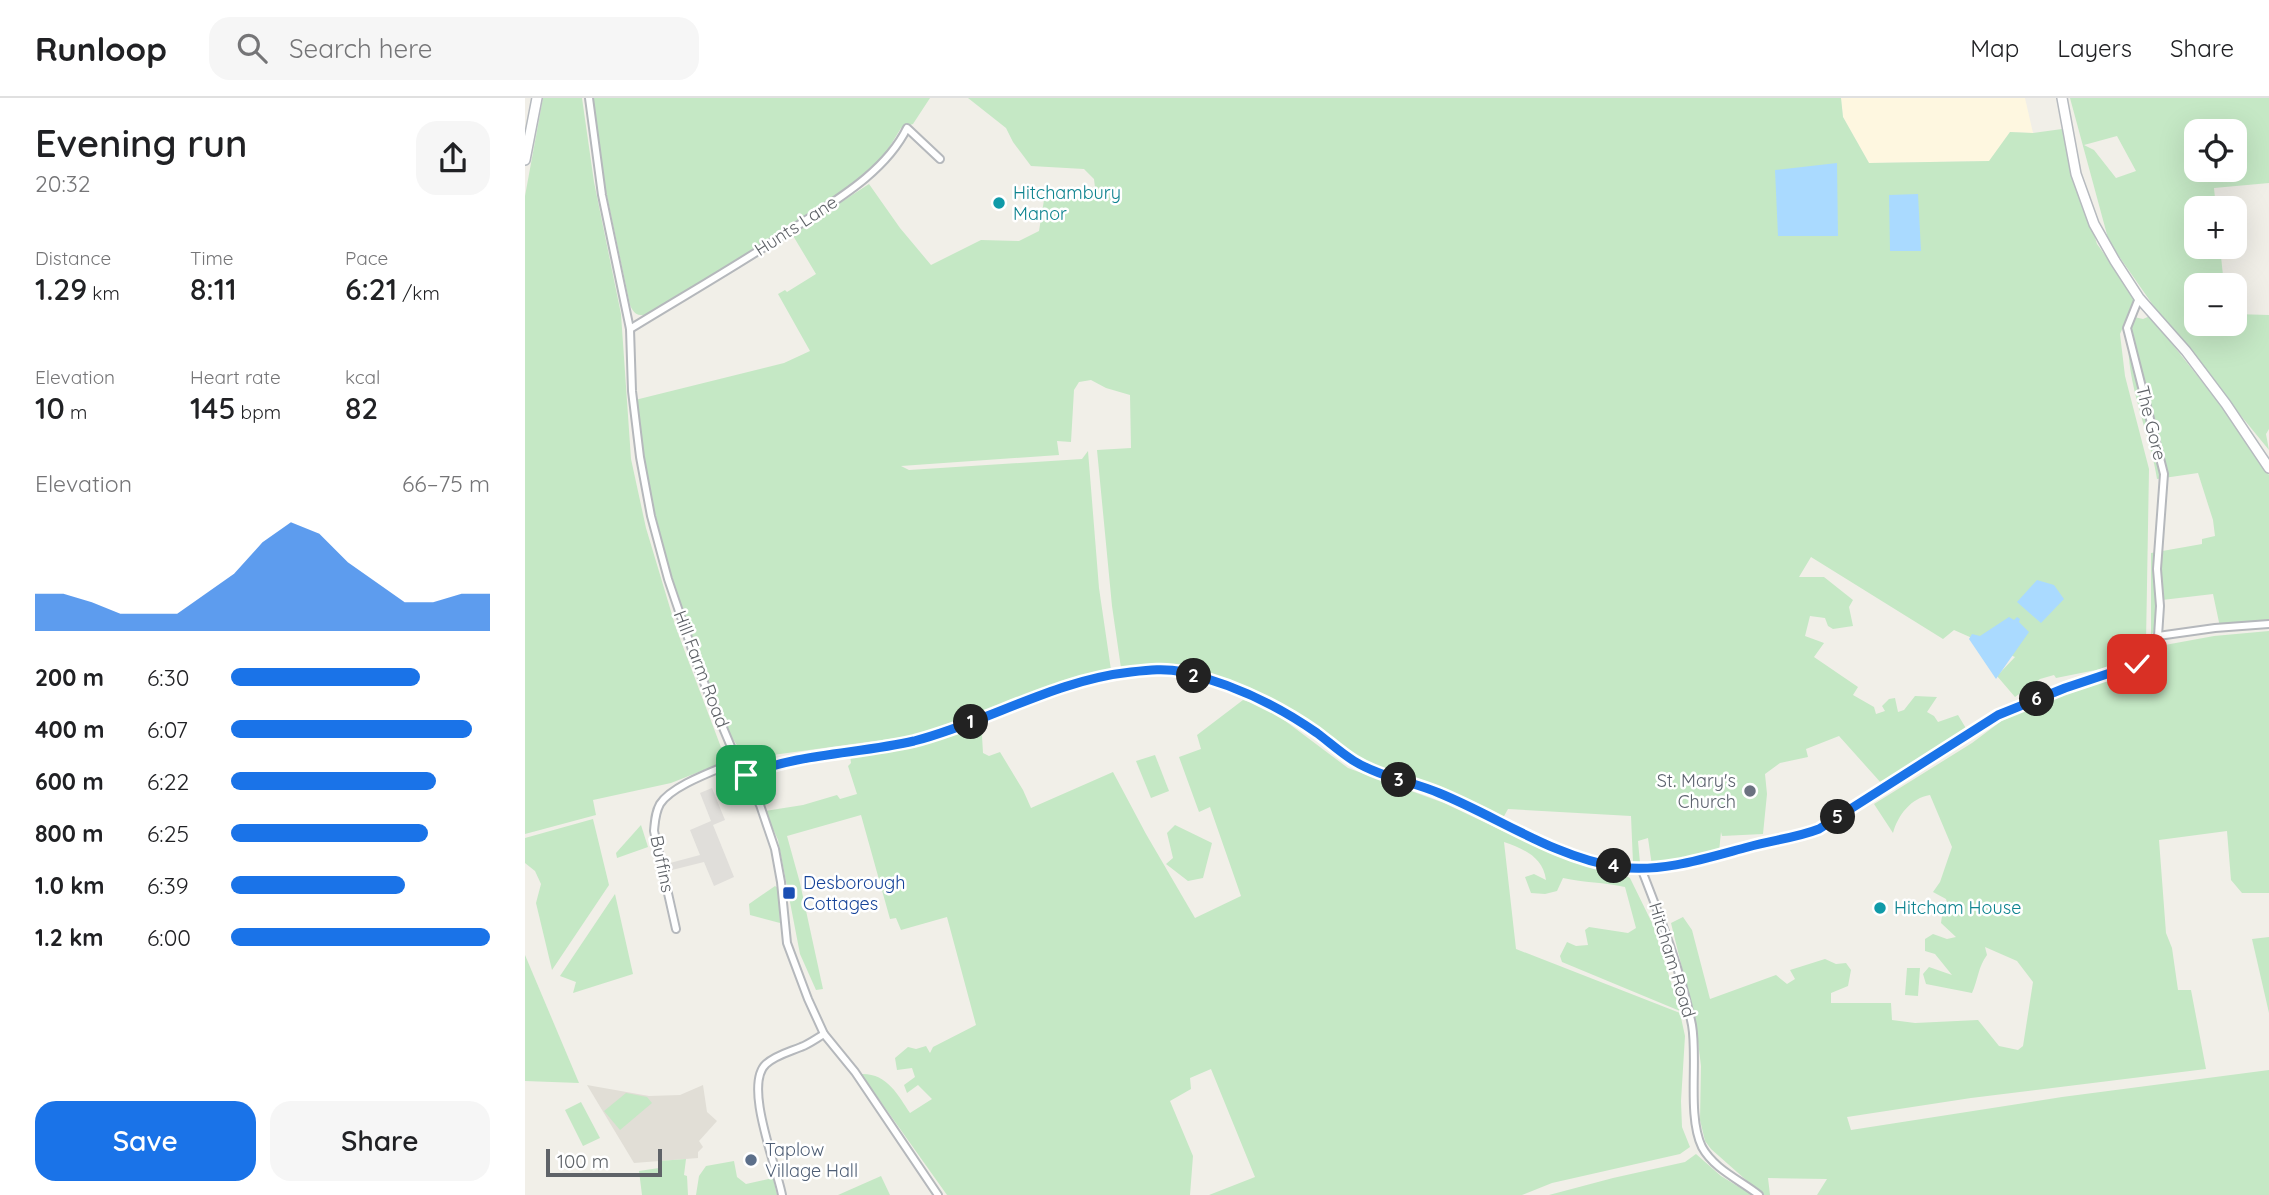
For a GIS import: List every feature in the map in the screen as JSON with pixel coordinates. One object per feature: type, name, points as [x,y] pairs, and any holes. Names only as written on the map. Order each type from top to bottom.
[{"type":"street","points":[[525,160],[537,98]]},
{"type":"street","name":"Hill Farm Road","points":[[589,98],[602,195],[630,329],[632,391],[640,457],[651,516],[668,579],[699,673],[737,761],[760,805],[775,849],[787,943],[824,1034],[855,1072],[938,1195]]},
{"type":"street","points":[[2062,98],[2076,174],[2094,224],[2139,298],[2202,372],[2269,468]]},
{"type":"street","name":"Hunts Lane","points":[[630,329],[774,242],[858,186],[902,139],[907,128],[940,159]]},
{"type":"street","name":"The Gore","points":[[2139,298],[2127,328],[2164,474],[2157,569],[2160,606],[2158,636]]},
{"type":"street","points":[[746,775],[770,765],[910,742],[940,734],[1079,682],[1109,674],[1171,670],[1216,682],[1271,705],[1316,732],[1354,761],[1378,773],[1439,792],[1507,825],[1588,859],[1620,867],[1641,868],[1698,861],[1819,829],[1998,715],[2065,688],[2137,664],[2158,636],[2269,624]]},
{"type":"street","name":"Buffins","points":[[676,929],[654,831],[655,816],[661,802],[672,793],[737,761]]},
{"type":"street","name":"Hitcham Road","points":[[1641,868],[1665,928],[1692,1027],[1696,1121],[1702,1147],[1723,1171],[1759,1195]]},
{"type":"street","points":[[782,1195],[765,1131],[758,1077],[764,1066],[774,1058],[804,1046],[824,1034]]},
{"type":"shaded area","points":[[1841,98],[2025,98],[2033,133],[2010,132],[1990,161],[1869,163],[1843,117]]},
{"type":"shaded area","points":[[712,788],[725,820],[713,825],[734,877],[714,886],[704,862],[672,870],[670,863],[700,855],[690,830],[711,821],[700,793]]},
{"type":"shaded area","points":[[587,1085],[649,1096],[680,1095],[703,1085],[707,1112],[717,1121],[699,1141],[703,1147],[698,1152],[698,1158],[634,1163]]},
{"type":"green space","points":[[543,98],[582,98],[594,182],[621,314],[631,459],[646,528],[676,628],[722,750],[719,764],[671,783],[593,800],[596,815],[525,834],[525,196]]},
{"type":"green space","points":[[592,98],[930,98],[913,124],[901,128],[884,156],[835,199],[644,315],[636,314],[630,305],[598,153]]},
{"type":"green space","points":[[968,98],[1841,98],[1843,117],[1869,163],[1989,161],[2010,132],[2033,133],[2062,129],[2097,244],[2136,298],[2120,334],[2125,376],[2149,469],[2146,643],[2136,662],[2040,679],[2015,697],[1997,676],[2015,657],[1954,630],[1943,639],[1811,557],[1799,577],[1824,577],[1853,600],[1849,607],[1853,626],[1833,629],[1828,626],[1825,618],[1810,616],[1805,636],[1824,643],[1814,657],[1858,687],[1853,695],[1874,707],[1876,714],[1885,711],[1882,706],[1889,699],[1895,698],[1898,712],[1904,710],[1915,696],[1937,697],[1927,712],[1938,722],[1958,715],[1967,730],[1882,784],[1839,736],[1806,749],[1808,757],[1780,763],[1765,774],[1767,794],[1763,834],[1722,836],[1721,832],[1719,852],[1698,859],[1652,866],[1648,838],[1638,841],[1640,863],[1633,863],[1631,816],[1508,809],[1503,818],[1440,787],[1388,773],[1350,754],[1326,732],[1270,699],[1186,666],[1154,664],[1121,668],[1112,606],[1097,450],[1131,448],[1130,395],[1091,380],[1079,382],[1074,390],[1071,442],[1057,441],[1059,455],[901,466],[909,470],[1082,459],[1088,451],[1099,588],[1111,670],[1059,683],[911,736],[758,757],[738,747],[724,725],[680,613],[651,497],[635,400],[784,363],[810,351],[778,294],[785,290],[787,292],[816,274],[792,234],[869,184],[900,228],[931,265],[981,240],[1019,241],[1039,231],[1044,200],[1096,196],[1094,179],[1084,169],[1031,166],[1006,128]]},
{"type":"green space","points":[[2070,98],[2269,98],[2269,183],[2214,188],[2215,196],[2184,196],[2184,259],[2221,259],[2223,273],[2184,273],[2184,336],[2247,336],[2247,314],[2269,315],[2269,429],[2266,434],[2269,450],[2169,328],[2109,242]],"holes":[[[2117,136],[2136,171],[2116,178],[2094,150],[2084,145]]]},
{"type":"green space","points":[[2150,316],[2238,427],[2269,475],[2269,624],[2220,627],[2213,594],[2162,600],[2151,639],[2151,553],[2202,544],[2202,539],[2215,536],[2213,520],[2198,473],[2157,479],[2131,375],[2129,354],[2129,335],[2134,317],[2143,319]]},
{"type":"green space","points":[[2269,631],[2269,893],[2242,893],[2231,880],[2227,831],[2159,840],[2166,933],[2172,948],[2178,990],[2191,990],[2206,1069],[1971,1098],[1847,1117],[1851,1130],[2062,1097],[2269,1070],[2269,1195],[1817,1195],[1827,1179],[1768,1178],[1770,1195],[1763,1195],[1711,1149],[1705,1141],[1700,1120],[1701,1066],[1696,1025],[1671,923],[1683,917],[1692,930],[1710,999],[1776,975],[1787,984],[1795,979],[1790,970],[1825,959],[1836,964],[1846,963],[1851,970],[1848,986],[1831,993],[1831,1003],[1891,1003],[1892,1020],[1915,1023],[1978,1020],[1999,1046],[2018,1050],[2023,1046],[2033,982],[2017,961],[1985,947],[1987,955],[1972,993],[1926,984],[1923,974],[1929,967],[1952,975],[1935,954],[1925,951],[1925,939],[1933,934],[1947,939],[1956,937],[1941,923],[1942,916],[1949,909],[1946,899],[1933,892],[1940,882],[1952,847],[1930,795],[1906,808],[1893,833],[1874,804],[1972,743],[2044,689],[2145,669],[2154,647],[2214,636]]},
{"type":"green space","points":[[1243,700],[1268,708],[1348,768],[1444,803],[1503,831],[1630,878],[1653,925],[1680,1011],[1562,962],[1560,956],[1567,942],[1576,946],[1588,945],[1585,930],[1589,927],[1628,933],[1636,928],[1625,887],[1563,878],[1557,891],[1531,893],[1525,877],[1534,874],[1546,880],[1541,865],[1525,851],[1504,842],[1516,949],[1680,1013],[1685,1036],[1682,1127],[1690,1147],[1680,1154],[1552,1183],[1522,1195],[1209,1195],[1255,1177],[1211,1069],[1190,1078],[1191,1089],[1170,1101],[1193,1156],[1190,1195],[947,1195],[861,1074],[885,1081],[910,1113],[932,1099],[918,1085],[907,1093],[904,1085],[915,1077],[912,1068],[897,1070],[895,1058],[908,1047],[916,1049],[926,1046],[930,1053],[933,1047],[976,1025],[947,917],[901,930],[896,918],[890,919],[861,815],[787,836],[823,989],[816,990],[800,954],[778,840],[765,811],[803,805],[837,795],[840,799],[857,794],[848,766],[851,763],[850,755],[934,739],[973,725],[984,724],[983,753],[989,756],[1000,752],[1031,808],[1113,772],[1195,918],[1241,896],[1210,807],[1199,812],[1179,757],[1201,749],[1197,735]]},
{"type":"green space","points":[[1155,755],[1169,791],[1151,798],[1136,761]]},
{"type":"green space","points":[[593,819],[609,885],[552,970],[536,903],[541,884],[535,871],[525,863],[525,838]]},
{"type":"green space","points":[[641,825],[648,847],[617,858],[616,853]]},
{"type":"green space","points":[[1175,825],[1212,843],[1203,878],[1188,881],[1166,864],[1173,858],[1167,833]]},
{"type":"green space","points":[[775,886],[778,888],[780,923],[750,915],[749,904]]},
{"type":"green space","points":[[615,894],[633,974],[573,993],[576,982],[560,976]]},
{"type":"green space","points":[[2269,937],[2269,1013],[2252,939]]},
{"type":"green space","points":[[525,955],[579,1083],[525,1081]]},
{"type":"green space","points":[[1907,968],[1920,968],[1918,996],[1905,995]]},
{"type":"green space","points":[[626,1093],[647,1097],[652,1103],[620,1130],[604,1111]]},
{"type":"green space","points":[[581,1102],[600,1138],[583,1146],[565,1110]]},
{"type":"green space","points":[[1696,1154],[1721,1176],[1752,1195],[1549,1195],[1685,1162]]},
{"type":"green space","points":[[686,1159],[684,1175],[687,1176],[688,1195],[642,1195],[639,1171],[659,1168],[659,1161]]},
{"type":"green space","points":[[734,1161],[737,1177],[746,1184],[773,1178],[777,1195],[696,1195],[699,1176],[706,1166]]},
{"type":"green space","points":[[881,1176],[890,1195],[838,1195]]},
{"type":"water","points":[[1837,163],[1838,236],[1778,236],[1775,170]]},
{"type":"water","points":[[1918,194],[1921,251],[1890,251],[1889,195]]},
{"type":"water","points":[[2037,580],[2054,585],[2064,599],[2041,623],[2017,602]]},
{"type":"water","points":[[2009,617],[2020,619],[2019,622],[2029,632],[1996,679],[1969,639],[1972,634],[1980,636]]},
{"type":"place","name":"Hitchambury Manor","points":[[999,203]]},
{"type":"place","name":"St. Mary's Church","points":[[1750,791]]},
{"type":"place","name":"Desborough Cottages","points":[[789,893]]},
{"type":"place","name":"Hitcham House","points":[[1880,908]]},
{"type":"place","name":"Taplow Village Hall","points":[[751,1160]]},
{"type":"route","points":[[746,775],[770,765],[910,742],[940,734],[1060,688],[1109,674],[1171,670],[1216,682],[1271,705],[1316,732],[1354,761],[1378,773],[1439,792],[1507,825],[1588,859],[1620,867],[1641,868],[1698,861],[1819,829],[1998,715],[2065,688],[2137,664]]}]
